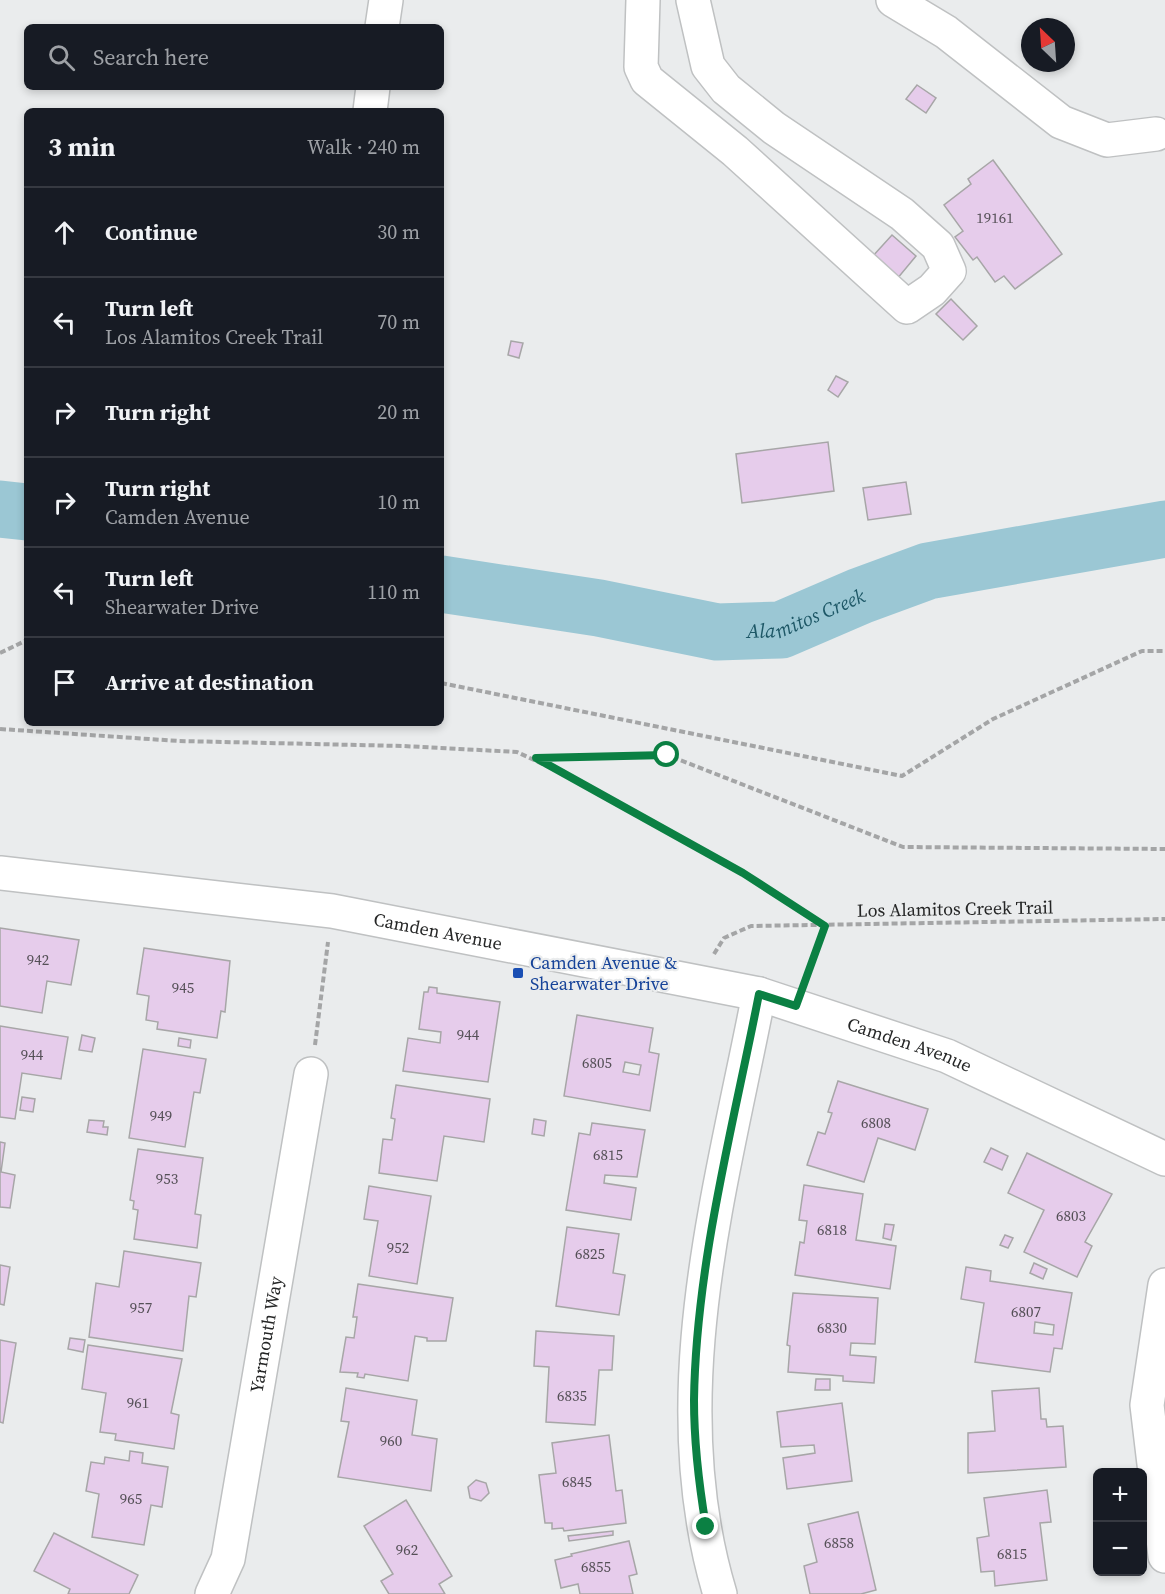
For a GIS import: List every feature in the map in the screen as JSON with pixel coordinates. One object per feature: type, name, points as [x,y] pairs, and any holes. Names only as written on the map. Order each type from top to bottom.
[{"type":"street","points":[[382,24],[386,0]]},
{"type":"street","points":[[643,0],[641,67],[647,80],[735,151],[907,306],[932,290],[949,272],[938,246],[902,214],[774,128],[726,89],[708,66],[693,0]]},
{"type":"street","points":[[893,0],[946,32],[1060,122],[1107,140],[1156,134]]},
{"type":"street","points":[[370,108],[373,90]]},
{"type":"street","name":"Camden Avenue","points":[[0,873],[332,911],[759,994],[946,1056],[1165,1159]]},
{"type":"street","points":[[720,1594],[706,1527],[695,1447],[697,1337],[716,1209],[759,994]]},
{"type":"street","name":"Yarmouth Way","points":[[213,1594],[228,1559],[312,1074]]},
{"type":"street","points":[[1165,1285],[1147,1405],[1165,1556]]},
{"type":"path","points":[[0,653],[24,641]]},
{"type":"path","points":[[444,684],[902,776],[993,719],[1142,651],[1165,651]]},
{"type":"path","points":[[0,729],[179,741],[493,749],[517,752],[536,758],[743,873],[825,926],[796,1006]]},
{"type":"path","points":[[536,758],[667,755],[903,846],[1165,849]]},
{"type":"path","points":[[312,1074],[332,911]]},
{"type":"path","name":"Los Alamitos Creek Trail","points":[[705,984],[717,947],[723,938],[751,926],[1165,919]]},
{"type":"building","points":[[917,85],[936,98],[926,113],[906,99]]},
{"type":"building","points":[[993,160],[1062,254],[1015,289],[1004,276],[995,282],[977,257],[973,260],[955,237],[963,231],[944,205],[971,184],[968,179]]},
{"type":"building","points":[[892,235],[916,256],[897,279],[872,257]]},
{"type":"building","points":[[951,299],[977,326],[963,340],[936,314]]},
{"type":"building","points":[[511,341],[523,343],[519,358],[508,355]]},
{"type":"building","points":[[836,376],[848,382],[838,397],[828,390]]},
{"type":"building","points":[[828,442],[834,491],[742,503],[736,454]]},
{"type":"building","points":[[906,482],[911,514],[868,520],[863,488]]},
{"type":"building","points":[[0,928],[79,940],[71,985],[47,981],[42,1013],[0,1006]]},
{"type":"building","points":[[144,948],[230,961],[225,1012],[221,1011],[217,1038],[157,1029],[158,1022],[146,1020],[149,996],[137,994]]},
{"type":"building","points":[[429,987],[437,988],[437,993],[500,1002],[488,1082],[403,1071],[408,1038],[440,1043],[441,1032],[419,1029],[424,992],[428,992]]},
{"type":"building","points":[[577,1015],[653,1028],[649,1052],[659,1054],[650,1111],[564,1096]],"holes":[[[625,1062],[641,1065],[639,1075],[623,1072]]]},
{"type":"building","points":[[0,1026],[68,1037],[61,1079],[22,1073],[15,1119],[0,1117]]},
{"type":"building","points":[[82,1035],[95,1038],[92,1052],[79,1050]]},
{"type":"building","points":[[179,1038],[191,1040],[190,1048],[178,1046]]},
{"type":"building","points":[[143,1049],[206,1059],[200,1093],[194,1092],[185,1147],[129,1138]]},
{"type":"building","points":[[838,1081],[928,1109],[915,1150],[878,1138],[864,1182],[807,1165],[818,1132],[825,1134],[832,1113],[828,1112]]},
{"type":"building","points":[[396,1085],[490,1099],[484,1142],[444,1136],[437,1181],[379,1173],[383,1139],[392,1140],[395,1119],[391,1118]]},
{"type":"building","points":[[22,1097],[35,1099],[33,1112],[20,1110]]},
{"type":"building","points":[[534,1119],[546,1121],[544,1136],[532,1134]]},
{"type":"building","points":[[89,1120],[104,1121],[103,1127],[108,1127],[107,1135],[87,1132]]},
{"type":"building","points":[[592,1123],[645,1130],[637,1177],[605,1175],[604,1183],[636,1188],[631,1220],[566,1210],[579,1133],[590,1135]]},
{"type":"building","points":[[0,1142],[5,1143],[1,1172],[15,1175],[10,1208],[0,1207]]},
{"type":"building","points":[[991,1148],[1008,1156],[1002,1170],[984,1162]]},
{"type":"building","points":[[138,1149],[203,1158],[195,1214],[201,1215],[197,1248],[134,1239],[138,1210],[133,1209],[134,1201],[130,1200]]},
{"type":"building","points":[[1027,1153],[1112,1194],[1085,1242],[1092,1246],[1077,1277],[1024,1252],[1044,1210],[1008,1193]]},
{"type":"building","points":[[804,1185],[863,1194],[856,1240],[896,1246],[890,1289],[795,1275],[800,1242],[804,1243],[807,1221],[799,1220]]},
{"type":"building","points":[[369,1186],[431,1196],[417,1284],[369,1276],[378,1221],[364,1219]]},
{"type":"building","points":[[885,1224],[894,1225],[891,1240],[883,1238]]},
{"type":"building","points":[[567,1227],[619,1234],[613,1273],[625,1275],[619,1315],[556,1306]]},
{"type":"building","points":[[1005,1235],[1013,1238],[1008,1248],[1000,1245]]},
{"type":"building","points":[[124,1251],[201,1263],[196,1297],[189,1296],[183,1351],[89,1337],[96,1283],[119,1287]]},
{"type":"building","points":[[1034,1263],[1047,1269],[1043,1279],[1030,1273]]},
{"type":"building","points":[[0,1265],[10,1267],[4,1305],[0,1304]]},
{"type":"building","points":[[966,1267],[991,1271],[990,1281],[1072,1293],[1062,1349],[1054,1348],[1050,1372],[975,1362],[984,1303],[961,1299]],"holes":[[[1035,1322],[1054,1325],[1053,1335],[1034,1333]]]},
{"type":"building","points":[[358,1284],[453,1298],[446,1341],[427,1341],[427,1338],[415,1336],[408,1381],[365,1374],[364,1378],[357,1377],[358,1373],[340,1372],[346,1337],[354,1338],[357,1317],[353,1317]]},
{"type":"building","points":[[793,1293],[878,1298],[875,1344],[851,1343],[850,1355],[876,1357],[874,1383],[843,1381],[843,1376],[788,1372],[790,1346],[787,1345]]},
{"type":"building","points":[[536,1331],[614,1336],[612,1370],[599,1370],[595,1425],[546,1422],[549,1367],[534,1366]]},
{"type":"building","points":[[70,1338],[85,1340],[83,1352],[68,1349]]},
{"type":"building","points":[[0,1340],[16,1343],[3,1423],[0,1422]]},
{"type":"building","points":[[88,1345],[182,1359],[171,1413],[179,1415],[174,1449],[115,1440],[116,1434],[100,1432],[106,1393],[82,1389]]},
{"type":"building","points":[[816,1379],[830,1379],[830,1390],[815,1390]]},
{"type":"building","points":[[346,1388],[417,1400],[412,1435],[437,1439],[431,1491],[338,1477],[349,1422],[341,1421]]},
{"type":"building","points":[[1039,1388],[1041,1419],[1046,1419],[1047,1427],[1063,1426],[1066,1467],[968,1473],[968,1433],[995,1431],[992,1391]]},
{"type":"building","points":[[842,1403],[852,1481],[787,1489],[783,1458],[815,1453],[814,1445],[781,1447],[777,1412]]},
{"type":"building","points":[[609,1435],[616,1491],[622,1490],[626,1523],[564,1531],[563,1528],[552,1529],[552,1523],[545,1523],[539,1475],[556,1473],[552,1443]]},
{"type":"building","points":[[130,1451],[143,1453],[142,1463],[168,1467],[162,1507],[151,1505],[144,1545],[92,1537],[99,1494],[86,1491],[91,1462],[104,1464],[105,1457],[129,1461]]},
{"type":"building","points":[[476,1480],[486,1483],[489,1493],[481,1501],[470,1498],[468,1487]]},
{"type":"building","points":[[1047,1490],[1051,1522],[1040,1523],[1047,1580],[995,1586],[994,1571],[981,1572],[977,1538],[989,1536],[984,1498]]},
{"type":"building","points":[[406,1500],[452,1576],[439,1584],[445,1594],[389,1594],[381,1581],[393,1574],[364,1526]]},
{"type":"building","points":[[858,1512],[876,1590],[861,1594],[810,1594],[804,1566],[817,1562],[808,1524]]},
{"type":"building","points":[[613,1531],[613,1535],[569,1541],[568,1536]]},
{"type":"building","points":[[54,1533],[138,1575],[129,1594],[68,1594],[70,1589],[34,1571]]},
{"type":"building","points":[[629,1541],[637,1574],[629,1576],[633,1594],[580,1594],[578,1584],[561,1588],[555,1560],[572,1556],[571,1554]]},
{"type":"waterway","name":"Alamitos Creek","points":[[0,509],[24,512]]},
{"type":"waterway","name":"Alamitos Creek","points":[[444,584],[599,608],[717,632],[781,630],[860,596],[928,571],[1165,529]]},
{"type":"place","name":"Camden Avenue & Shearwater Drive","points":[[518,973]]},
{"type":"route","points":[[667,755],[536,758],[743,873],[825,926],[796,1006],[759,994],[716,1209],[697,1337],[694,1400],[695,1447],[706,1527]]}]
